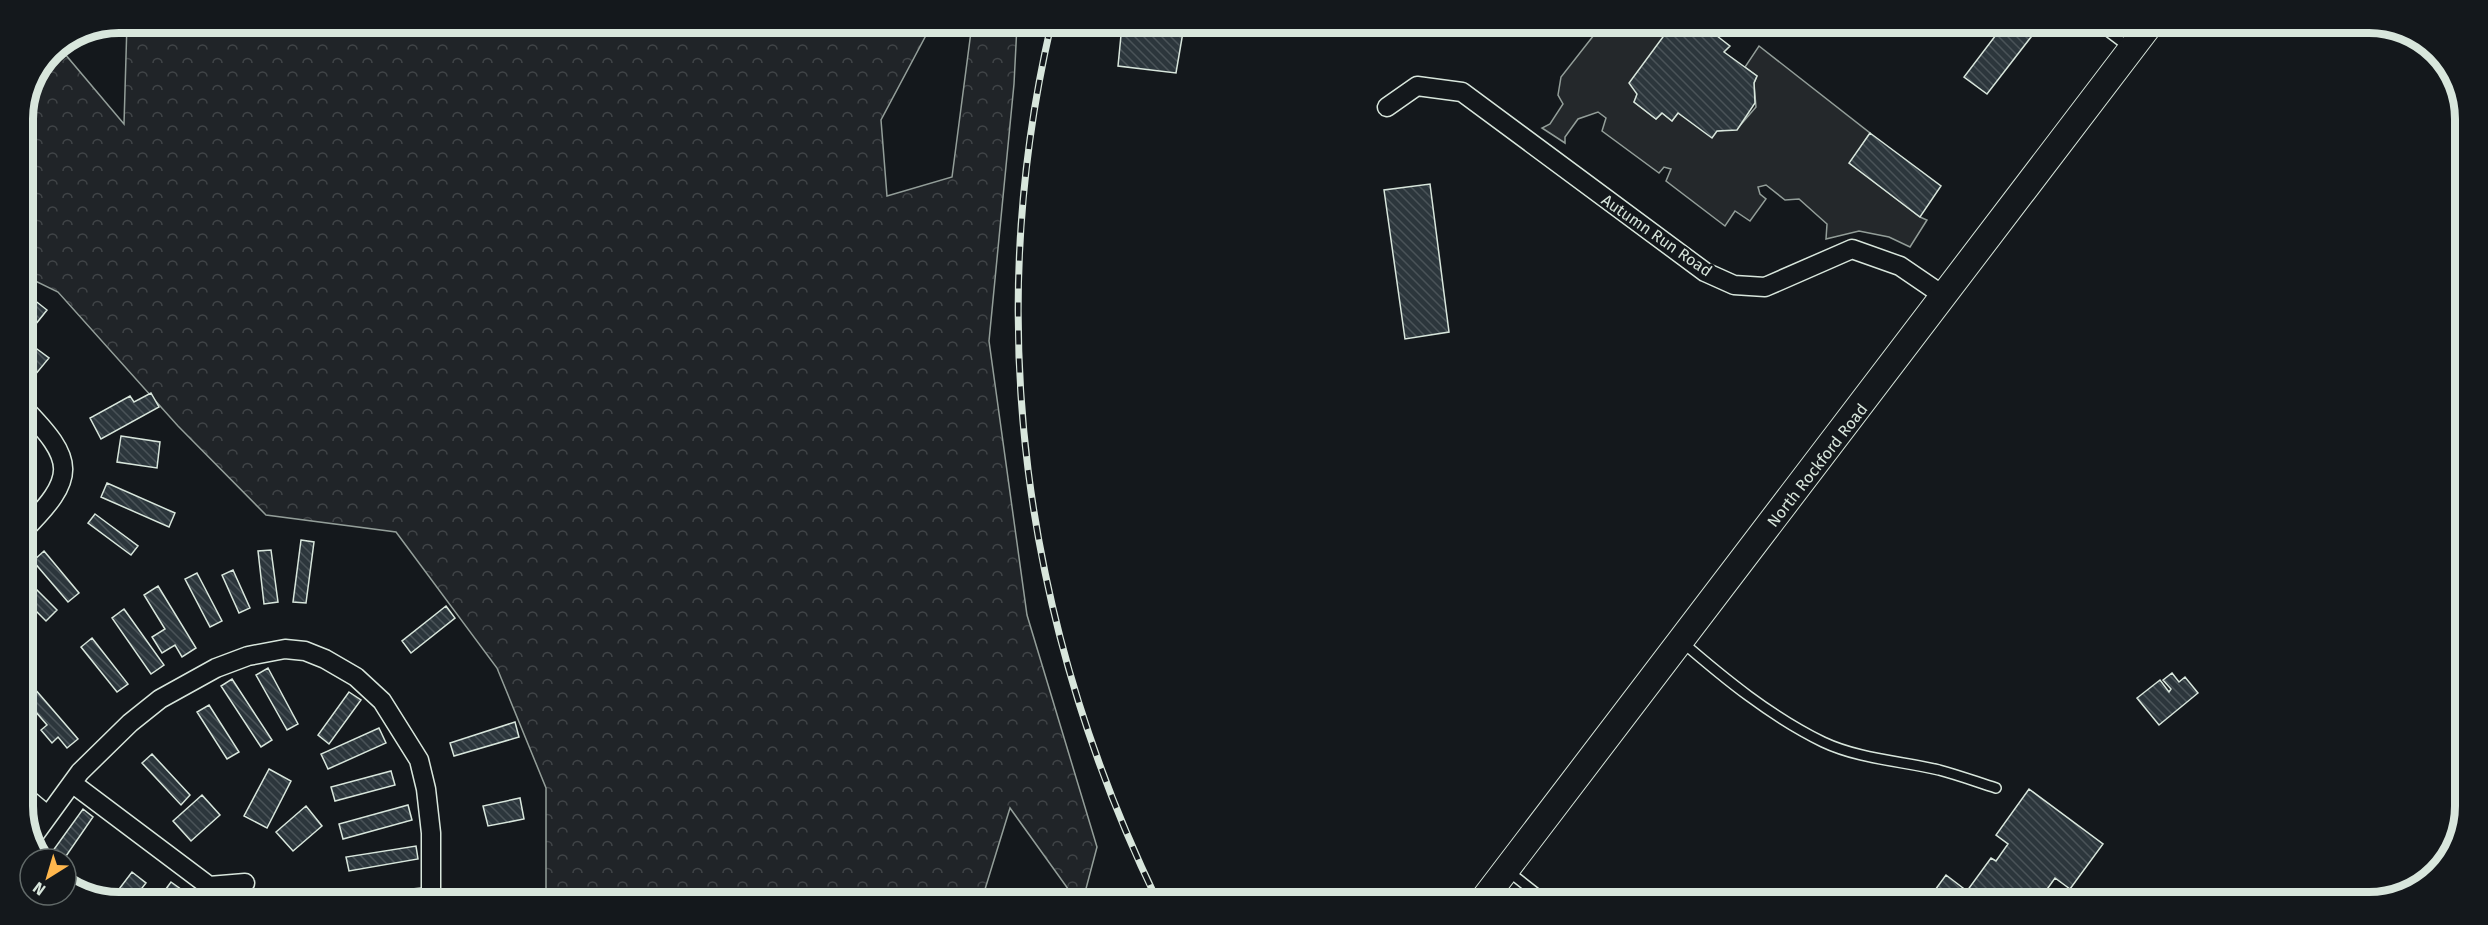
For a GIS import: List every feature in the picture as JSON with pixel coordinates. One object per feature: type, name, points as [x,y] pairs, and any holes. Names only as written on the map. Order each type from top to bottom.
[{"type":"street","name":"North Rockford Road","points":[[1489,892],[2144,33]]},
{"type":"street","name":"Autumn Run Road","points":[[1387,107],[1418,86],[1461,92],[1705,273],[1734,285],[1765,288],[1852,249],[1900,266],[1944,296]]},
{"type":"street","points":[[33,418],[56,444],[63,464],[63,477],[58,489],[33,520]]},
{"type":"street","points":[[37,831],[80,772],[121,731],[160,699],[216,668],[248,656],[285,649],[305,651],[325,659],[356,677],[382,701],[419,759],[426,789],[431,833],[431,892]]},
{"type":"street","points":[[72,783],[209,886],[245,883]]},
{"type":"street","points":[[33,803],[48,816]]},
{"type":"lane","points":[[2110,33],[2132,49]]},
{"type":"lane","points":[[1681,641],[1726,680],[1770,711],[1824,742],[1870,757],[1940,770],[1996,788]]},
{"type":"lane","points":[[1506,870],[1534,892]]},
{"type":"green space","points":[[127,33],[927,33],[881,120],[887,196],[952,177],[971,33],[1017,33],[1014,84],[989,341],[1027,615],[1097,847],[1085,892],[1070,892],[1010,808],[984,892],[546,892],[546,788],[497,668],[396,532],[266,515],[178,426],[58,292],[33,280],[33,119],[35,102],[47,71],[64,53],[124,124]]},
{"type":"shaded area","points":[[1596,33],[1667,33],[1634,102],[1656,119],[1662,113],[1672,121],[1678,113],[1717,131],[1737,129],[1756,107],[1754,83],[1757,76],[1745,67],[1759,46],[1870,133],[1850,163],[1927,220],[1910,247],[1889,237],[1859,231],[1826,239],[1827,224],[1799,199],[1785,200],[1766,185],[1758,187],[1760,194],[1766,199],[1750,221],[1735,211],[1725,226],[1666,181],[1671,169],[1664,167],[1659,173],[1602,131],[1606,118],[1598,112],[1578,119],[1565,137],[1565,143],[1542,128],[1550,124],[1563,104],[1558,95],[1561,77]]},
{"type":"building","points":[[1121,33],[1183,33],[1176,73],[1118,66]]},
{"type":"building","points":[[1666,33],[1713,33],[1730,46],[1724,52],[1757,76],[1754,83],[1755,103],[1737,130],[1717,131],[1712,138],[1678,113],[1672,121],[1662,113],[1656,119],[1634,102],[1637,94],[1629,83]]},
{"type":"building","points":[[1997,33],[2026,33],[2031,37],[1987,94],[1964,77]]},
{"type":"building","points":[[1870,133],[1941,186],[1920,217],[1849,163]]},
{"type":"building","points":[[1430,184],[1449,332],[1405,339],[1384,190]]},
{"type":"building","points":[[33,299],[47,310],[33,328]]},
{"type":"building","points":[[37,349],[49,358],[33,377],[33,354]]},
{"type":"building","points":[[151,393],[159,407],[101,439],[90,418],[130,396],[134,402]]},
{"type":"building","points":[[121,436],[160,442],[157,468],[117,462]]},
{"type":"building","points":[[107,483],[175,513],[169,527],[101,497]]},
{"type":"building","points":[[95,514],[138,546],[131,555],[88,523]]},
{"type":"building","points":[[301,540],[314,542],[306,603],[293,602]]},
{"type":"building","points":[[271,550],[278,602],[264,604],[258,551]]},
{"type":"building","points":[[44,551],[79,593],[68,602],[33,561]]},
{"type":"building","points":[[233,570],[250,608],[239,613],[222,575]]},
{"type":"building","points":[[197,573],[222,621],[210,627],[185,579]]},
{"type":"building","points":[[33,586],[57,610],[46,621],[33,608]]},
{"type":"building","points":[[158,586],[196,648],[182,657],[175,645],[162,653],[152,637],[165,629],[144,595]]},
{"type":"building","points":[[446,606],[455,618],[411,653],[402,641]]},
{"type":"building","points":[[124,609],[164,665],[151,674],[112,618]]},
{"type":"building","points":[[92,638],[128,684],[117,692],[81,647]]},
{"type":"building","points":[[268,668],[298,724],[287,730],[256,675]]},
{"type":"building","points":[[2172,673],[2179,682],[2185,677],[2198,693],[2159,725],[2137,698],[2160,680],[2169,692],[2171,689],[2163,680]]},
{"type":"building","points":[[232,679],[272,740],[261,747],[221,686]]},
{"type":"building","points":[[33,689],[78,739],[67,748],[58,737],[52,743],[41,730],[47,725],[33,709]]},
{"type":"building","points":[[349,692],[361,700],[329,744],[318,735]]},
{"type":"building","points":[[209,705],[239,752],[227,759],[197,712]]},
{"type":"building","points":[[515,722],[519,737],[454,756],[450,743]]},
{"type":"building","points":[[379,728],[386,743],[328,769],[321,754]]},
{"type":"building","points":[[152,754],[190,795],[181,805],[142,763]]},
{"type":"building","points":[[269,769],[291,781],[267,828],[244,816]]},
{"type":"building","points":[[391,771],[395,785],[335,801],[331,787]]},
{"type":"building","points":[[2029,789],[2103,844],[2070,889],[2055,878],[2045,892],[1934,892],[1946,875],[1967,891],[1991,858],[1996,861],[2008,844],[1996,835]]},
{"type":"building","points":[[202,795],[220,815],[191,841],[173,821]]},
{"type":"building","points":[[520,798],[524,819],[488,826],[483,806]]},
{"type":"building","points":[[408,805],[412,820],[343,839],[339,824]]},
{"type":"building","points":[[306,806],[322,826],[293,851],[276,832]]},
{"type":"building","points":[[83,809],[93,817],[72,847],[56,847]]},
{"type":"building","points":[[416,846],[418,859],[349,871],[346,857]]},
{"type":"building","points":[[132,872],[146,883],[139,892],[117,892]]},
{"type":"building","points":[[171,882],[182,890],[181,892],[164,892]]},
{"type":"building","points":[[421,888],[421,892],[380,892]]},
{"type":"railway","points":[[1050,33],[1030,137],[1020,249],[1019,360],[1028,471],[1047,581],[1075,689],[1111,795],[1153,892]]}]
